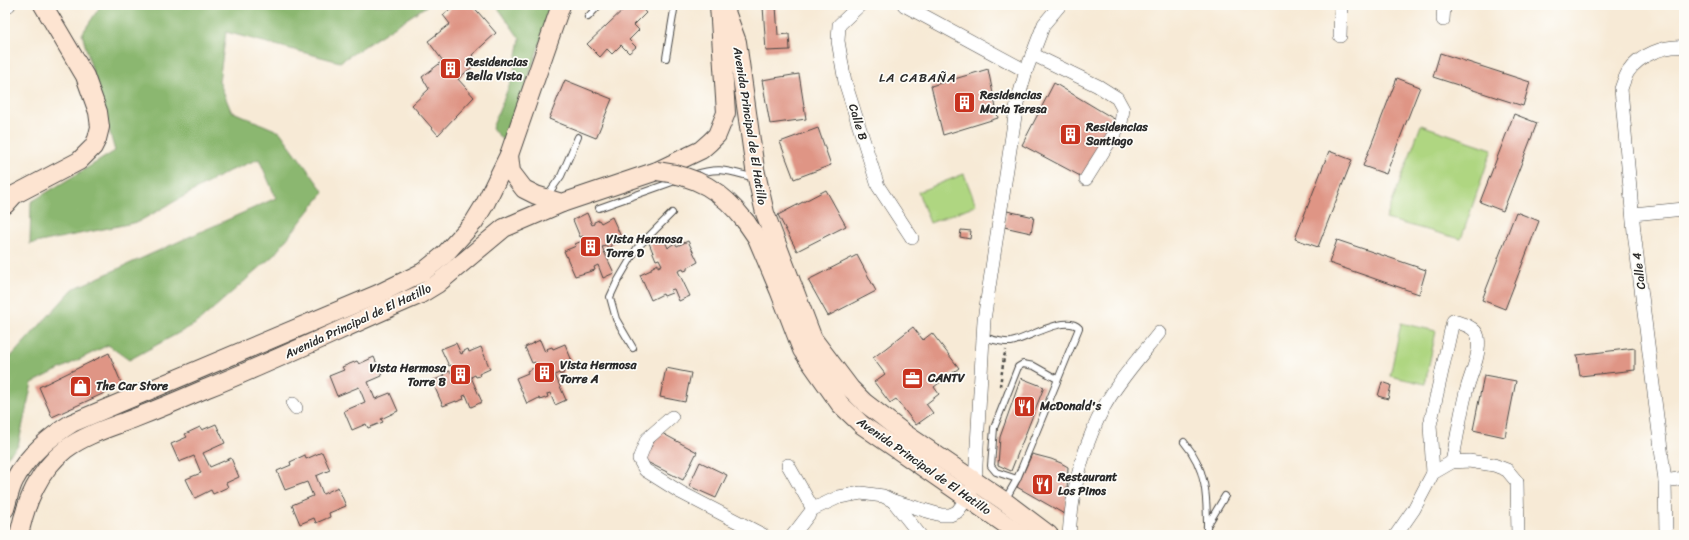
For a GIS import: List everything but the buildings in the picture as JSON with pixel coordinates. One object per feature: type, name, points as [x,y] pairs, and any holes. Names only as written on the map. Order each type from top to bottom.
[{"type":"main road","points":[[5,205],[14,195],[79,161],[93,147],[100,127],[98,112],[85,76],[43,5]]},
{"type":"main road","name":"Avenida Principal de El Hatillo","points":[[5,509],[15,478],[33,455],[59,431],[72,423],[378,294],[423,272],[444,255],[464,235],[486,204],[509,155],[561,5]]},
{"type":"main road","points":[[657,171],[701,150],[717,135],[722,125],[726,113],[726,101],[719,5]]},
{"type":"main road","name":"Avenida Principal de El Hatillo","points":[[723,5],[737,42],[757,178],[765,213],[813,339],[850,388],[865,403],[904,433],[1021,535]]},
{"type":"main road","points":[[509,155],[511,172],[524,189],[536,195],[554,200]]},
{"type":"main road","name":"Avenida Principal de El Hatillo","points":[[19,535],[23,515],[35,486],[55,460],[66,449],[79,441],[107,428],[231,379],[419,295],[437,284],[504,228],[554,200],[657,171],[681,175],[715,190],[735,207],[757,238],[802,350],[840,404],[862,425],[971,490],[1004,501],[1049,535]]},
{"type":"street","points":[[5,8],[9,5]]},
{"type":"street","name":"Calle B","points":[[860,5],[840,25],[838,41],[846,82],[878,186],[912,238]]},
{"type":"street","points":[[904,5],[1026,71]]},
{"type":"street","points":[[793,535],[813,509],[839,497],[861,493],[883,496],[893,501],[945,516],[957,512],[971,490],[982,337],[1017,103],[1026,71],[1044,24],[1060,5]]},
{"type":"street","points":[[1340,36],[1341,5]]},
{"type":"street","points":[[1443,20],[1444,5]]},
{"type":"street","name":"Calle 4","points":[[1666,535],[1665,481],[1633,214],[1621,89],[1629,71],[1641,59],[1658,50],[1678,46],[1684,47]]},
{"type":"street","points":[[1032,54],[1098,86],[1117,98],[1123,110],[1121,123],[1086,179]]},
{"type":"street","points":[[1633,214],[1684,209]]},
{"type":"street","points":[[1434,473],[1430,425],[1453,321],[1464,324],[1478,336],[1477,353],[1466,391],[1452,462]]},
{"type":"street","points":[[1069,535],[1078,476],[1085,450],[1102,412],[1120,384],[1159,333]]},
{"type":"street","points":[[672,417],[647,439],[639,458],[645,470],[699,503],[763,535]]},
{"type":"street","points":[[1396,535],[1414,509],[1434,473],[1452,462],[1469,461],[1494,465],[1507,470],[1516,482],[1518,535]]},
{"type":"street","points":[[788,465],[813,509]]},
{"type":"street","points":[[1665,481],[1684,478]]},
{"type":"street","points":[[893,501],[920,535]]},
{"type":"lane","points":[[588,17],[599,5]]},
{"type":"lane","points":[[666,58],[674,10],[673,5]]},
{"type":"lane","points":[[554,200],[560,176],[578,137]]},
{"type":"lane","points":[[599,208],[706,171],[719,169],[757,178]]},
{"type":"lane","points":[[633,348],[616,319],[610,297],[637,248],[672,213]]},
{"type":"lane","points":[[982,337],[1010,342],[1061,324],[1080,328],[1057,379],[1017,479],[1004,501]]},
{"type":"lane","points":[[1017,479],[996,472],[991,466],[994,428],[1018,367],[1023,364],[1029,364],[1057,379]]},
{"type":"lane","points":[[1184,442],[1194,453],[1202,470],[1206,502],[1207,535]]},
{"type":"lane","points":[[1207,526],[1225,496]]},
{"type":"green space","points":[[101,5],[428,5],[340,62],[226,32],[219,81],[231,111],[280,132],[324,192],[274,255],[197,323],[129,360],[108,345],[32,383],[18,446],[5,459],[6,362],[73,289],[276,198],[259,159],[229,171],[138,222],[30,244],[31,202],[115,151],[82,34]]},
{"type":"green space","points":[[496,5],[553,5],[506,144],[492,128],[513,76],[520,39]]},
{"type":"green space","points":[[1421,125],[1492,149],[1461,239],[1386,219]]},
{"type":"green space","points":[[964,174],[976,205],[930,223],[918,192]]},
{"type":"green space","points":[[1401,323],[1436,331],[1425,384],[1390,376]]},
{"type":"place","name":"Residencias Bella Vista","points":[[450,69]]},
{"type":"place","name":"Residencias Maria Teresa","points":[[965,102]]},
{"type":"place","name":"Residencias Santiago","points":[[1071,134]]},
{"type":"place","name":"Vista Hermosa Torre D","points":[[591,246]]},
{"type":"place","name":"Vista Hermosa Torre A","points":[[545,372]]},
{"type":"place","name":"Vista Hermosa Torre B","points":[[461,375]]},
{"type":"place","name":"CANTV","points":[[912,378]]},
{"type":"place","name":"The Car Store","points":[[80,386]]},
{"type":"place","name":"McDonald's","points":[[1024,406]]},
{"type":"place","name":"Restaurant Los Pinos","points":[[1043,484]]},
{"type":"district","name":"LA CABAÑA","points":[[918,77]]}]
